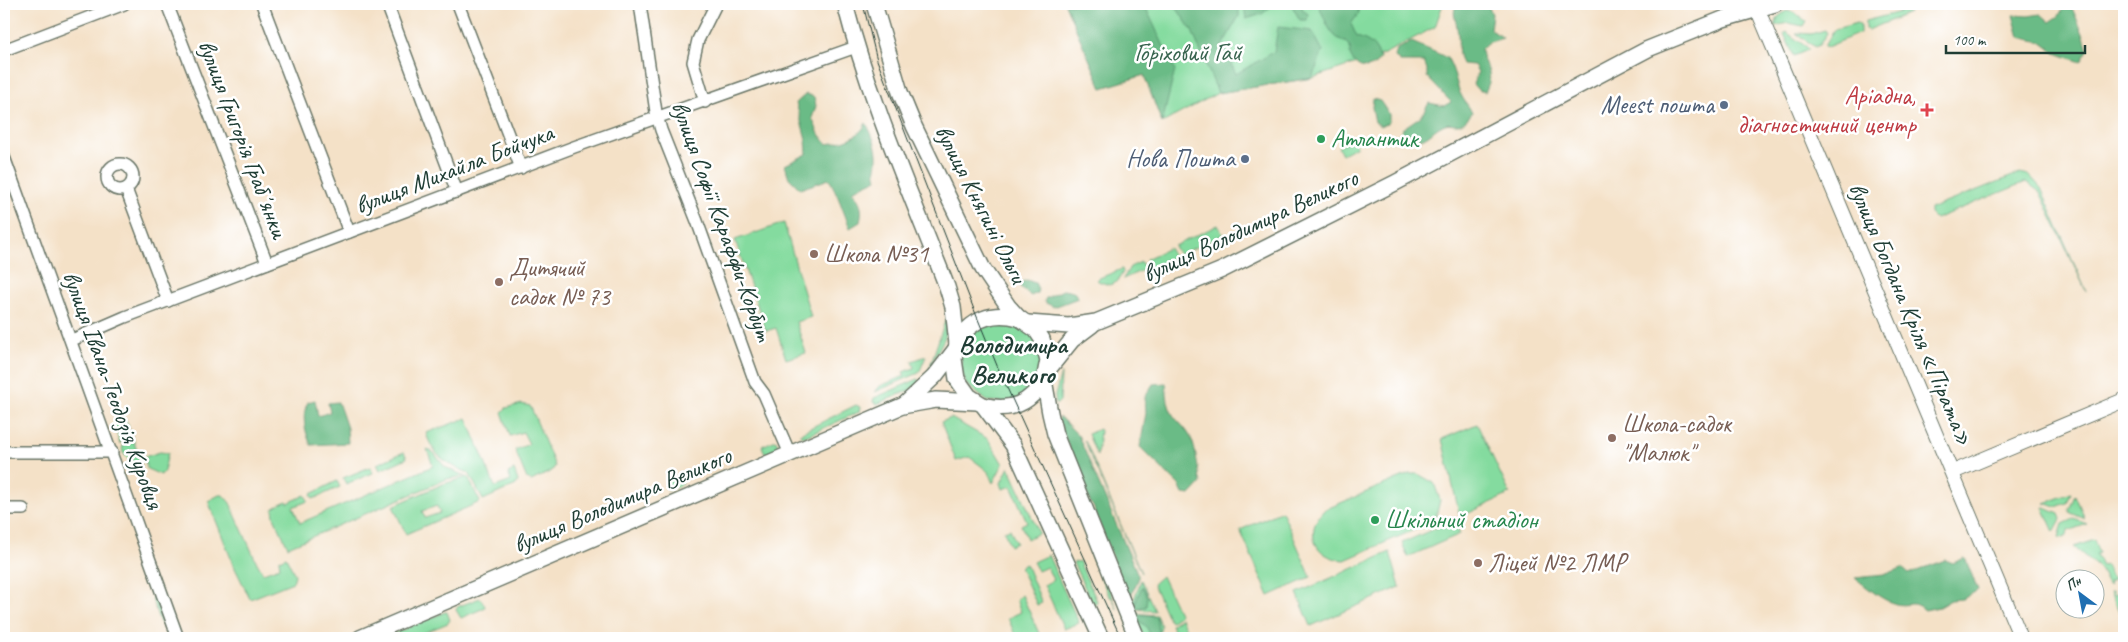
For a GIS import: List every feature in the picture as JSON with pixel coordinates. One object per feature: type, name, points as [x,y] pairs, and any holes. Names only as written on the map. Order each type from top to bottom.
[{"type":"main road","points":[[845,4],[856,47],[953,307],[956,346],[954,364],[957,379],[968,396],[980,404],[1013,444],[1101,638]]},
{"type":"main road","name":"вулиця Княгині Ольги","points":[[874,4],[896,80],[914,126],[983,269],[995,289],[1023,320],[1036,330],[1046,349],[1046,375],[1050,413],[1056,434],[1137,638]]},
{"type":"main road","name":"вулиця Володимира Великого","points":[[360,638],[902,406],[936,400],[980,404],[995,408],[1019,405],[1030,399],[1038,390],[1046,375],[1072,340],[1096,322],[1246,258],[1387,187],[1648,49],[1700,27],[1775,4]]},
{"type":"main road","name":"вулиця Володимира Великого","points":[[902,406],[934,376],[968,328],[983,318],[1007,315],[1023,320],[1069,326],[1096,322]]},
{"type":"street","points":[[4,50],[124,4]]},
{"type":"street","name":"вулиця Григорія Грабʼянки","points":[[167,4],[267,263]]},
{"type":"street","points":[[262,4],[349,232]]},
{"type":"street","points":[[387,4],[457,192]]},
{"type":"street","points":[[458,4],[521,168]]},
{"type":"street","name":"вулиця Софії Караффи-Корбут","points":[[640,4],[657,119],[697,221],[755,382],[764,394],[790,454]]},
{"type":"street","points":[[704,102],[693,62],[698,40],[716,4]]},
{"type":"street","name":"вулиця Богдана Кріля «Пірата»","points":[[1757,8],[2021,638]]},
{"type":"street","name":"вулиця Михайла Бойчука","points":[[72,340],[349,232],[856,47]]},
{"type":"street","name":"вулиця Івана-Теодозія Куровця","points":[[4,157],[72,340],[178,638]]},
{"type":"street","points":[[126,189],[168,301]]},
{"type":"street","points":[[1953,472],[2124,400]]},
{"type":"street","points":[[4,452],[112,452]]},
{"type":"street","points":[[4,509],[23,509]]},
{"type":"green space","name":"Горіховий Гай","points":[[1065,4],[1443,4],[1435,27],[1384,54],[1312,78],[1218,93],[1162,123],[1144,75],[1102,88]]},
{"type":"green space","points":[[1065,4],[1144,4],[1175,70],[1162,123],[1144,75],[1102,88]]},
{"type":"green space","points":[[1174,4],[1239,4],[1239,16],[1222,46],[1236,74],[1274,52],[1278,27],[1312,31],[1323,51],[1312,78],[1218,93],[1192,31]]},
{"type":"green space","points":[[1244,4],[1274,4],[1262,14],[1246,19]]},
{"type":"green space","points":[[1291,4],[1301,4],[1303,10],[1308,14],[1307,20],[1300,20]]},
{"type":"green space","points":[[1318,4],[1357,4],[1359,13],[1351,24],[1357,37],[1369,42],[1376,50],[1380,58],[1377,63],[1365,68],[1356,64],[1350,55],[1349,46],[1332,33]]},
{"type":"green space","points":[[1487,4],[1492,14],[1490,29],[1503,38],[1487,43],[1481,49],[1490,79],[1485,92],[1478,90],[1473,84],[1478,72],[1474,65],[1462,64],[1460,60],[1458,33],[1454,14],[1456,5]]},
{"type":"green space","points":[[2064,6],[2072,8],[2084,36],[2088,50],[2081,62],[2056,53],[2041,42],[2019,37],[2013,15],[2028,16],[2041,14],[2050,22],[2059,16]]},
{"type":"green space","points":[[1908,10],[1909,13],[1868,30],[1865,29],[1865,21]]},
{"type":"green space","points":[[1786,11],[1793,12],[1806,21],[1803,26],[1788,23],[1775,26],[1778,17]]},
{"type":"green space","points":[[1857,23],[1860,25],[1860,33],[1827,47],[1824,46],[1835,29]]},
{"type":"green space","points":[[1825,30],[1827,33],[1819,45],[1815,47],[1796,33],[1811,34]]},
{"type":"green space","points":[[1786,32],[1808,48],[1808,50],[1794,56],[1784,34]]},
{"type":"green space","points":[[1412,42],[1448,59],[1460,93],[1472,113],[1463,122],[1459,124],[1445,124],[1421,139],[1414,136],[1398,136],[1402,129],[1421,116],[1429,103],[1444,106],[1451,102],[1427,77],[1427,69],[1424,62],[1400,62],[1395,57],[1397,49]]},
{"type":"green space","points":[[806,94],[814,97],[816,106],[812,118],[819,134],[827,144],[855,136],[866,123],[874,140],[877,155],[877,179],[852,191],[859,202],[861,213],[860,222],[850,228],[829,179],[800,189],[789,178],[785,165],[807,154],[806,139],[796,103]]},
{"type":"green space","points":[[1373,99],[1380,101],[1389,114],[1389,122],[1381,126],[1375,122],[1372,107]]},
{"type":"green space","points":[[1354,139],[1357,146],[1342,154],[1338,147]]},
{"type":"green space","points":[[2020,173],[2029,175],[2041,188],[2086,291],[2040,192],[2026,182],[1935,219],[1930,214],[1930,209]]},
{"type":"green space","points":[[784,223],[811,317],[796,322],[806,353],[786,359],[776,328],[766,331],[735,240]]},
{"type":"green space","points":[[1218,225],[1223,235],[1179,255],[1174,246]]},
{"type":"green space","points":[[1169,248],[1174,257],[1150,268],[1146,259]]},
{"type":"green space","points":[[1141,262],[1145,269],[1123,279],[1130,267]]},
{"type":"green space","points":[[1122,269],[1123,272],[1117,282],[1109,285],[1097,279]]},
{"type":"green space","points":[[1027,280],[1035,283],[1038,289],[1037,293],[1031,296],[1021,288],[1019,283]]},
{"type":"green space","points":[[1063,290],[1074,292],[1078,298],[1054,307],[1044,302],[1046,298]]},
{"type":"green space","points":[[946,318],[948,318],[945,337],[929,369]]},
{"type":"green space","points":[[998,322],[1011,323],[1024,328],[1034,337],[1044,362],[1036,387],[1014,403],[987,401],[966,384],[962,371],[961,357],[965,344],[973,333],[984,326]]},
{"type":"green space","points":[[926,356],[919,373],[875,392],[880,386],[905,376],[903,372],[914,368],[912,361]]},
{"type":"green space","points":[[1061,373],[1060,401],[1056,405],[1055,396]]},
{"type":"green space","points":[[918,379],[919,383],[910,390],[877,404],[873,402],[874,398]]},
{"type":"green space","points":[[1166,383],[1170,409],[1191,438],[1196,454],[1201,483],[1190,495],[1183,494],[1179,485],[1140,447],[1146,413],[1145,397],[1153,384]]},
{"type":"green space","points":[[315,400],[318,416],[330,412],[328,403],[338,402],[347,428],[348,443],[311,445],[304,418],[308,402]]},
{"type":"green space","points":[[522,404],[530,406],[555,466],[552,471],[531,481],[527,479],[515,450],[529,444],[523,432],[510,436],[502,412],[506,408]]},
{"type":"green space","points":[[856,405],[860,407],[859,412],[804,437],[800,435],[802,432]]},
{"type":"green space","points":[[1060,417],[1078,435],[1138,575],[1138,580],[1131,595],[1117,571],[1094,508],[1058,420]]},
{"type":"green space","points":[[467,418],[495,487],[511,481],[508,473],[514,470],[518,481],[516,485],[483,500],[469,473],[454,467],[442,459],[433,448],[426,433]]},
{"type":"green space","points":[[951,418],[988,439],[1003,464],[993,483],[989,473],[969,457],[956,461],[941,422]]},
{"type":"green space","points":[[119,420],[126,421],[129,426],[120,444],[114,424]]},
{"type":"green space","points":[[1477,424],[1510,494],[1460,517],[1442,439]]},
{"type":"green space","points":[[130,429],[142,467],[125,456],[123,452],[123,443]]},
{"type":"green space","points":[[1099,429],[1100,431],[1097,456],[1088,434]]},
{"type":"green space","points":[[776,440],[779,448],[765,454],[762,446]]},
{"type":"green space","points":[[1084,440],[1086,443],[1141,573]]},
{"type":"green space","points":[[427,449],[434,453],[445,467],[465,476],[447,479],[288,547],[274,517],[273,509],[282,503],[287,501],[288,503],[305,495],[308,501],[293,507],[300,523],[433,466]]},
{"type":"green space","points":[[160,452],[168,453],[164,471],[161,475],[147,469],[144,457]]},
{"type":"green space","points":[[404,452],[407,458],[380,470],[377,464]]},
{"type":"green space","points":[[370,467],[373,473],[346,484],[343,478]]},
{"type":"green space","points":[[1009,467],[1039,533],[1027,539],[1021,525],[1027,522],[1011,486],[1003,489],[1001,483]]},
{"type":"green space","name":"Шкільний стадіон","points":[[1409,474],[1418,474],[1434,483],[1440,500],[1436,517],[1430,523],[1345,560],[1326,555],[1320,550],[1315,543],[1314,527],[1324,510]]},
{"type":"green space","points":[[680,476],[683,484],[668,491],[665,483]]},
{"type":"green space","points":[[468,477],[480,502],[406,534],[393,506],[443,484]],"holes":[[[437,506],[440,513],[425,518],[422,511]]]},
{"type":"green space","points":[[337,481],[340,487],[313,499],[311,494]]},
{"type":"green space","points":[[2071,493],[2067,503],[2056,507],[2045,503]]},
{"type":"green space","points":[[223,495],[230,503],[263,573],[280,567],[279,560],[286,557],[295,575],[293,582],[250,599],[234,566],[208,501]]},
{"type":"green space","points":[[2075,495],[2085,519],[2071,513],[2069,510]]},
{"type":"green space","points":[[2043,507],[2059,514],[2061,519],[2054,532]]},
{"type":"green space","points":[[1282,511],[1311,577],[1269,596],[1240,530]]},
{"type":"green space","points":[[2074,519],[2087,524],[2068,531],[2067,536],[2063,538],[2059,537],[2063,524]]},
{"type":"green space","points":[[1454,520],[1460,534],[1408,557],[1402,543]]},
{"type":"green space","points":[[1010,529],[1016,543],[1010,546],[1004,531]]},
{"type":"green space","points":[[2094,540],[2099,553],[2096,554],[2102,566],[2106,565],[2113,580],[2109,582],[2110,585],[2106,581],[2106,570],[2100,570],[2074,547]]},
{"type":"green space","points":[[1097,552],[1117,609],[1113,599],[1109,596],[1091,555]]},
{"type":"green space","points":[[1390,552],[1400,587],[1311,626],[1297,593]]},
{"type":"green space","points":[[1048,555],[1079,623],[1064,629],[1044,585],[1053,580],[1047,567],[1038,571],[1033,562]]},
{"type":"green space","points":[[1965,558],[1978,590],[1963,599],[1951,600],[1939,607],[1925,610],[1913,604],[1901,605],[1885,600],[1855,578],[1884,575],[1902,568],[1909,574],[1945,560],[1953,563]]},
{"type":"green space","points":[[1079,561],[1097,601],[1095,605],[1098,615],[1073,563]]},
{"type":"green space","points":[[1026,564],[1042,603],[1037,605],[1020,567]]},
{"type":"green space","points":[[1162,576],[1180,615],[1172,621],[1169,620],[1153,584]]},
{"type":"green space","points":[[1141,580],[1155,611],[1135,609],[1133,602]]},
{"type":"green space","points":[[1142,586],[1147,596],[1146,607],[1138,608],[1134,606]]},
{"type":"green space","points":[[152,589],[162,609],[163,622],[160,623],[152,599],[150,590]]},
{"type":"green space","points":[[2112,591],[2113,595],[2118,593],[2124,608],[2124,618],[2122,619],[2110,592]]},
{"type":"green space","points":[[1022,595],[1041,638],[1014,638],[1016,637],[1008,618],[1021,612],[1016,599]]},
{"type":"green space","points":[[480,598],[485,606],[484,608],[461,618],[456,610],[457,607]]},
{"type":"green space","points":[[447,612],[450,620],[448,623],[411,638],[383,638]]},
{"type":"green space","points":[[1134,613],[1156,615],[1161,626],[1158,638],[1144,638]]},
{"type":"green space","points":[[1138,615],[1156,617],[1159,633],[1157,638],[1150,638],[1147,628],[1140,622]]},
{"type":"green space","points":[[1181,618],[1190,638],[1177,638],[1171,625]]},
{"type":"tram line","points":[[863,4],[877,60],[973,307],[998,368],[1121,638]]},
{"type":"place","name":"Meest пошта","points":[[1724,105]]},
{"type":"place","name":"Аріадна, діагностичний центр","points":[[1927,110]]},
{"type":"place","name":"Атлантик","points":[[1321,139]]},
{"type":"place","name":"Нова Пошта","points":[[1245,159]]},
{"type":"place","name":"Школа №31","points":[[814,254]]},
{"type":"place","name":"Дитячий садок № 73","points":[[499,282]]},
{"type":"place","name":"Школа-садок \"Малюк\"","points":[[1612,438]]},
{"type":"place","name":"Шкільний стадіон","points":[[1375,520]]},
{"type":"place","name":"Ліцей №2 ЛМР","points":[[1478,563]]},
{"type":"district","name":"Володимира Великого","points":[[1013,358]]}]
